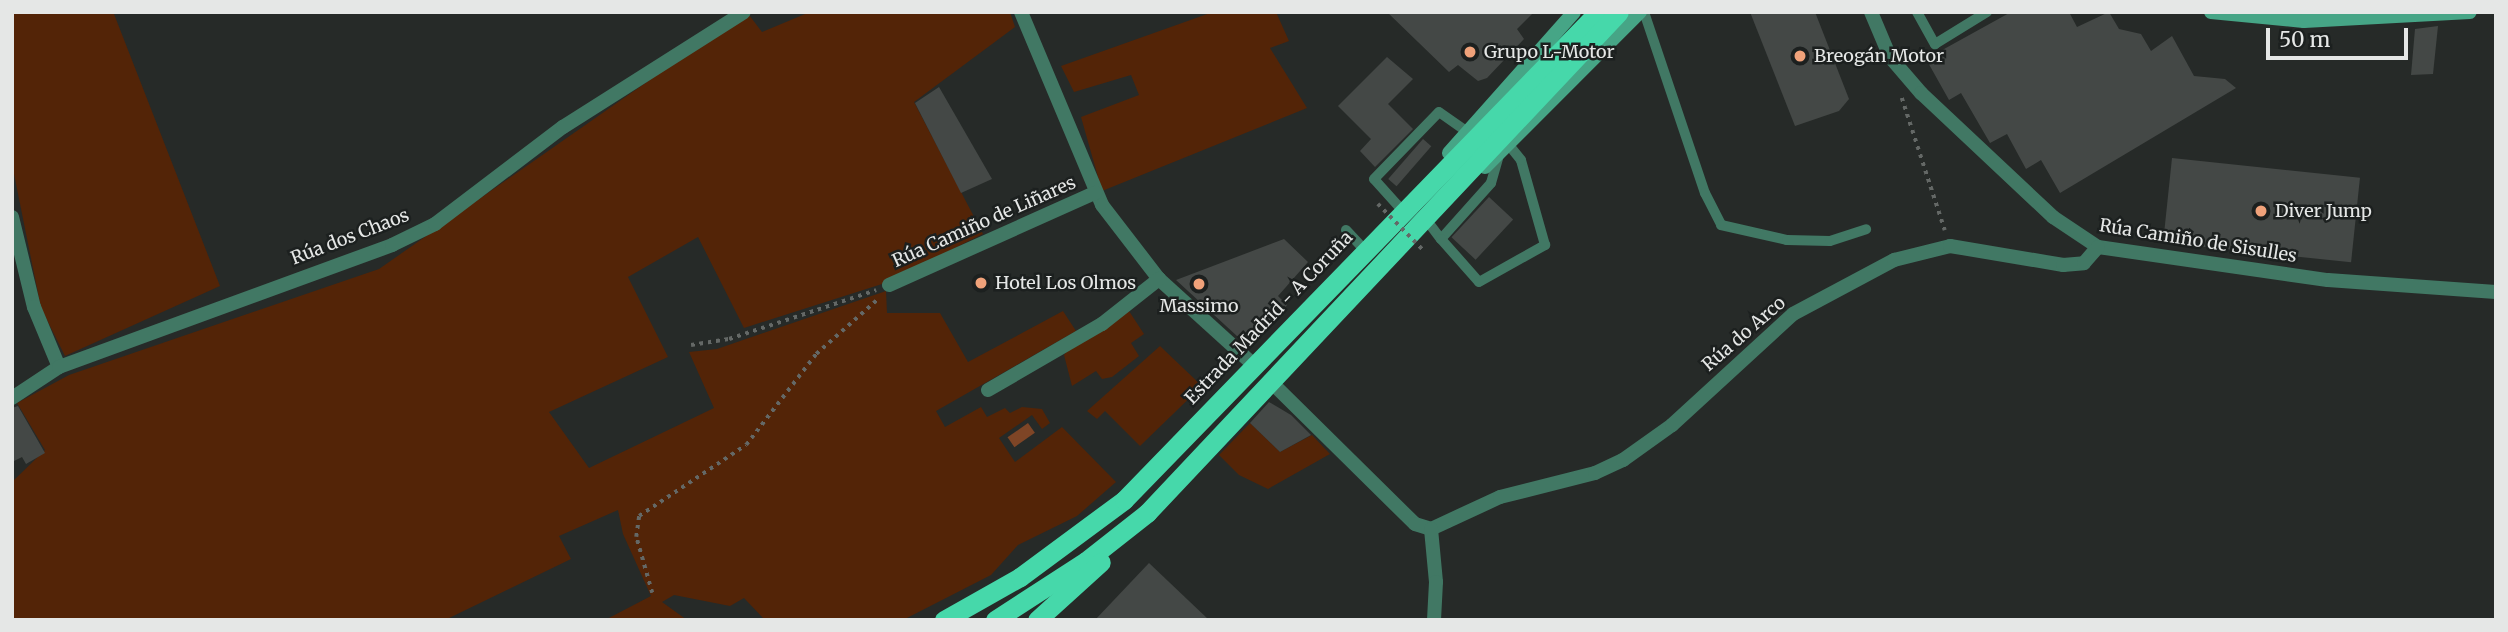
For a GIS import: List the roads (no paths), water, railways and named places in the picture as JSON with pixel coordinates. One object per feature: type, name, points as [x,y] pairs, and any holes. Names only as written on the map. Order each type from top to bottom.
[{"type":"highway","name":"Estrada Madrid - A Coruña","points":[[944,620],[1020,576],[1101,519],[1598,12]]},
{"type":"highway","points":[[1037,620],[1086,577],[1619,12]]},
{"type":"highway","points":[[995,620],[1125,533]]},
{"type":"main road","points":[[1370,243],[1574,12]]},
{"type":"main road","points":[[1385,262],[1642,12]]},
{"type":"main road","points":[[2211,12],[2304,21],[2470,12]]},
{"type":"street","name":"Rúa dos Chaos","points":[[12,398],[59,367],[392,245],[435,225],[563,127],[744,12]]},
{"type":"street","name":"Rúa Camiño de Liñares","points":[[1021,12],[1095,193],[1159,279],[1254,365]]},
{"type":"street","name":"Rúa Camiño de Sisulles","points":[[1871,12],[1878,34],[1900,69],[2053,217],[2098,247],[2354,283],[2496,292]]},
{"type":"street","name":"Rúa Camiño de Liñares","points":[[889,285],[1095,193]]},
{"type":"street","points":[[12,217],[34,307],[59,367]]},
{"type":"street","name":"Rúa do Arco","points":[[1430,529],[1500,497],[1595,473],[1623,460],[1672,425],[1793,314],[1894,260],[1950,246],[2063,265],[2084,263],[2098,247]]},
{"type":"street","points":[[988,390],[1102,324],[1159,279]]},
{"type":"street","points":[[1271,382],[1415,524],[1430,529],[1436,582],[1434,620]]},
{"type":"lane","points":[[1642,12],[1705,192],[1721,225],[1787,240],[1830,241],[1866,229]]},
{"type":"lane","points":[[1917,12],[1935,44],[1987,12]]},
{"type":"lane","points":[[1401,209],[1374,179],[1439,111],[1468,132]]},
{"type":"lane","points":[[1428,222],[1441,239],[1479,282],[1545,245],[1521,160],[1504,149],[1491,183],[1441,239]]},
{"type":"lane","points":[[1346,230],[1370,243]]},
{"type":"place","name":"Grupo L-Motor","points":[[1470,52]]},
{"type":"place","name":"Breogán Motor","points":[[1800,56]]},
{"type":"place","name":"Diver Jump","points":[[2261,211]]},
{"type":"place","name":"Hotel Los Olmos","points":[[981,283]]},
{"type":"place","name":"Massimo","points":[[1199,284]]}]
